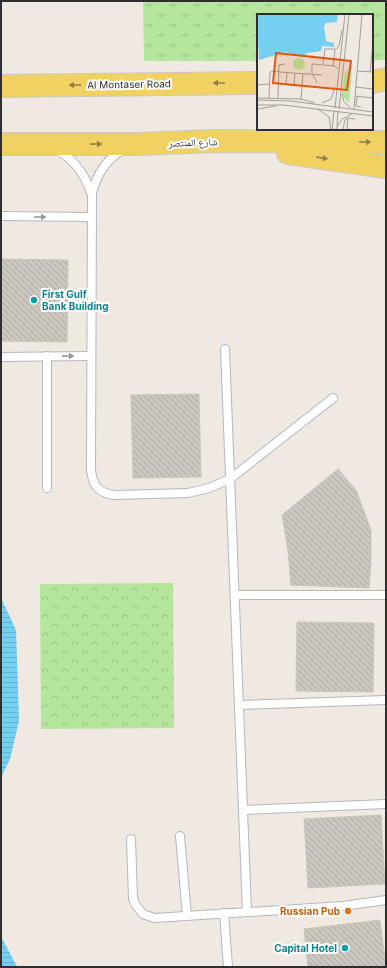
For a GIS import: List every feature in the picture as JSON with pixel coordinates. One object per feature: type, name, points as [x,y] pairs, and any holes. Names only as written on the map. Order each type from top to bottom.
[{"type":"main road","points":[[373,82],[386,79]]},
{"type":"main road","points":[[373,82],[386,82]]},
{"type":"main road","name":"Al Montaser Road","points":[[1,86],[257,83]]},
{"type":"main road","points":[[214,141],[386,167]]},
{"type":"main road","name":"شارع المنتصر","points":[[1,144],[139,144],[214,141],[386,142]]},
{"type":"lane","points":[[139,144],[128,147],[117,153],[108,161],[100,170],[92,193],[91,470],[92,480],[97,488],[105,494],[115,495],[188,493],[202,490],[230,479],[333,398]]},
{"type":"lane","points":[[44,145],[60,151],[74,162],[82,171],[92,193]]},
{"type":"lane","points":[[1,216],[92,217]]},
{"type":"lane","points":[[224,349],[248,912]]},
{"type":"lane","points":[[47,356],[47,488]]},
{"type":"lane","points":[[1,357],[91,356]]},
{"type":"lane","points":[[235,595],[386,595]]},
{"type":"lane","points":[[239,705],[386,700]]},
{"type":"lane","points":[[243,810],[386,804]]},
{"type":"lane","points":[[180,836],[187,916]]},
{"type":"lane","points":[[131,839],[133,898],[142,914],[154,918],[342,906],[386,900]]},
{"type":"lane","points":[[224,913],[228,967]]},
{"type":"green space","points":[[143,1],[386,1],[386,60],[373,60],[373,14],[257,14],[257,61],[144,61]]},
{"type":"green space","points":[[173,583],[174,728],[41,729],[40,584]]},
{"type":"water","points":[[1,598],[16,630],[19,721],[10,759],[1,778]]},
{"type":"water","points":[[1,936],[15,963],[18,967],[1,967]]},
{"type":"building","name":"First Gulf Bank Building","points":[[1,259],[68,260],[67,342],[1,341]]},
{"type":"building","points":[[199,394],[201,477],[133,478],[131,395]]},
{"type":"building","points":[[338,469],[356,490],[371,530],[369,588],[291,585],[288,551],[282,515]]},
{"type":"building","points":[[297,622],[374,623],[373,692],[296,691]]},
{"type":"building","points":[[381,815],[385,884],[308,888],[304,819]]},
{"type":"building","name":"Capital Hotel","points":[[380,920],[386,967],[308,967],[304,929]]},
{"type":"place","name":"First Gulf Bank Building","points":[[34,300]]},
{"type":"place","name":"Russian Pub","points":[[348,911]]},
{"type":"place","name":"Capital Hotel","points":[[345,948]]}]
